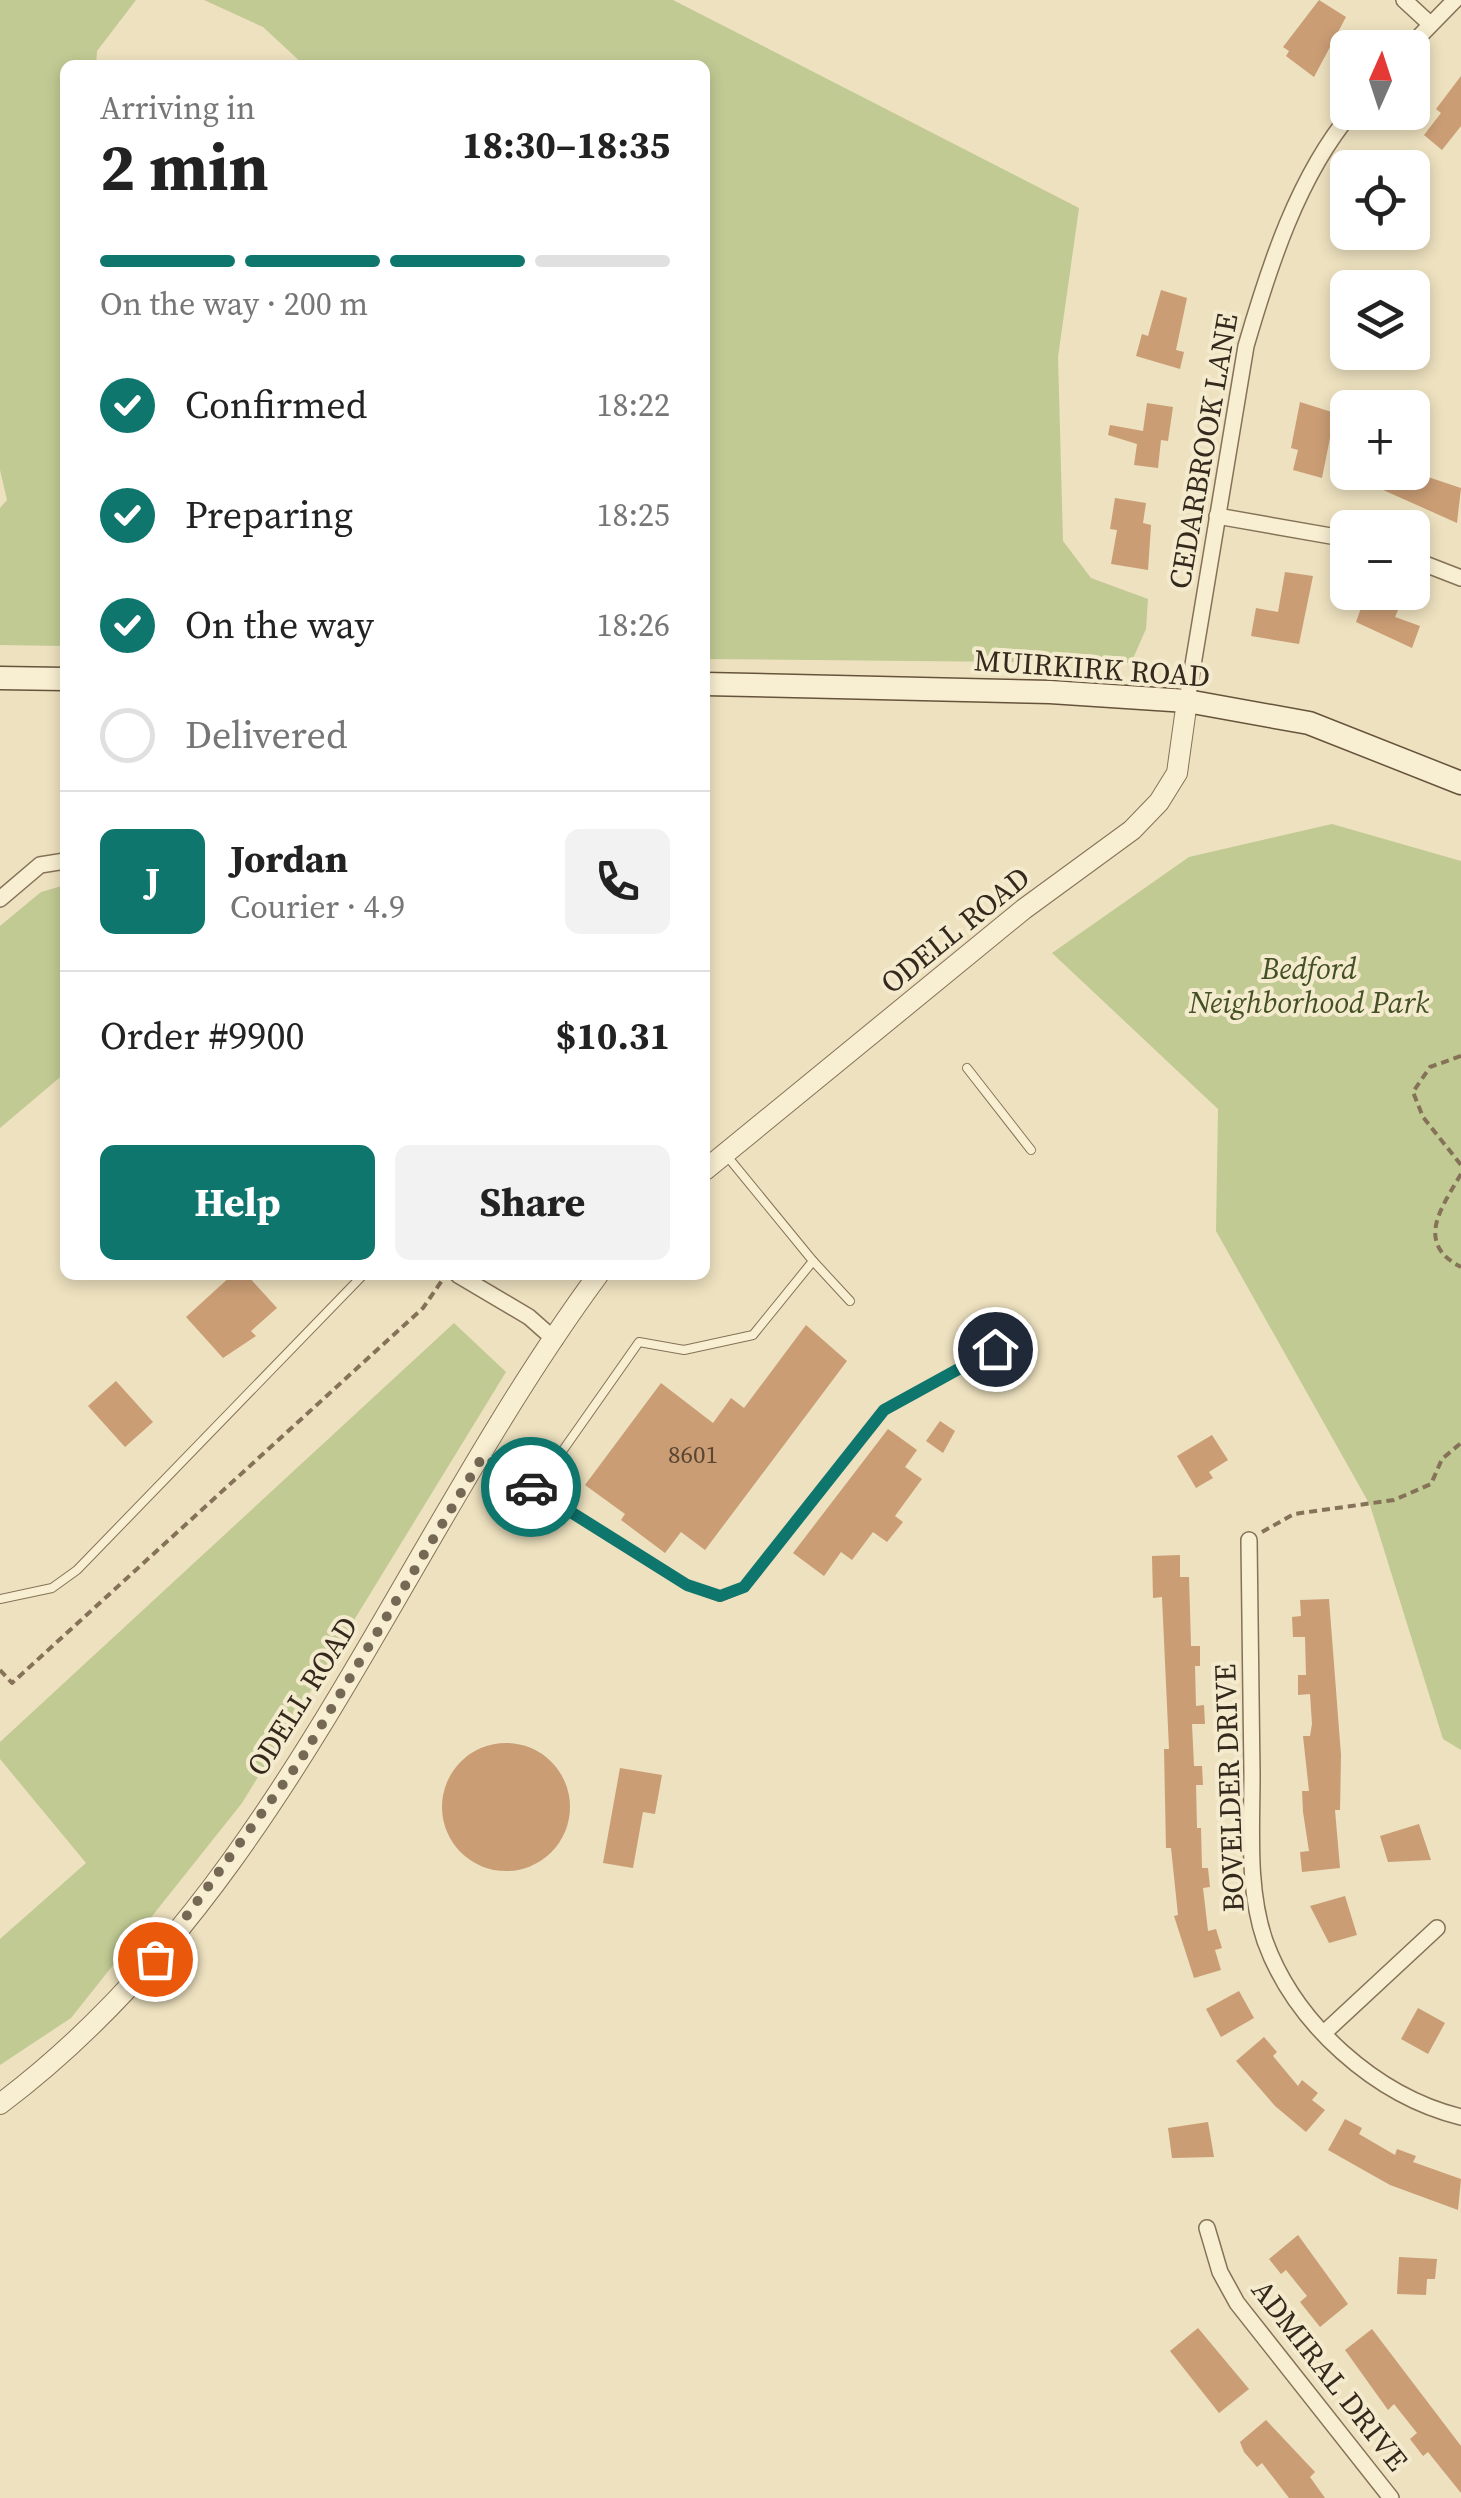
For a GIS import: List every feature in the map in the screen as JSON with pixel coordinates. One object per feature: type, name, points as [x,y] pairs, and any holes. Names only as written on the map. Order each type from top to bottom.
[{"type":"main road","points":[[0,678],[60,679]]},
{"type":"main road","name":"MUIRKIRK ROAD","points":[[710,684],[1030,691],[1188,701],[1309,723],[1461,783]]},
{"type":"street","points":[[1404,0],[1429,23]]},
{"type":"street","points":[[1423,30],[1455,0]]},
{"type":"street","name":"CEDARBROOK LANE","points":[[1188,701],[1246,346],[1260,296],[1297,206],[1341,130]]},
{"type":"street","points":[[1217,516],[1330,536]]},
{"type":"street","points":[[1430,566],[1461,578]]},
{"type":"street","name":"ODELL ROAD","points":[[710,1166],[1024,909],[1146,816],[1176,773],[1188,701]]},
{"type":"street","points":[[0,899],[40,865],[60,862]]},
{"type":"street","points":[[466,1280],[529,1317],[555,1340]]},
{"type":"street","name":"ODELL ROAD","points":[[0,2104],[50,2064],[155,1959],[240,1847],[300,1761],[483,1456],[595,1280]]},
{"type":"street","name":"BOVELDER DRIVE","points":[[1249,1540],[1252,1833],[1258,1908],[1274,1964],[1306,2014],[1393,2090],[1436,2111],[1461,2117]]},
{"type":"street","points":[[1324,2032],[1437,1928]]},
{"type":"street","name":"ADMIRAL DRIVE","points":[[1207,2228],[1220,2272],[1237,2304],[1390,2498]]},
{"type":"lane","points":[[966,1068],[1032,1150]]},
{"type":"lane","points":[[725,1154],[850,1301]]},
{"type":"lane","points":[[535,1490],[639,1342],[684,1350],[753,1335],[813,1261]]},
{"type":"lane","points":[[0,1600],[52,1588],[77,1570],[358,1280]]},
{"type":"lane","points":[[483,1456],[687,1585],[720,1596],[744,1587],[884,1410],[995,1349]]},
{"type":"path","points":[[1461,1056],[1430,1067],[1413,1092],[1423,1117],[1461,1165]]},
{"type":"path","points":[[1461,1174],[1435,1220],[1432,1236],[1439,1249],[1461,1266]]},
{"type":"path","points":[[0,1670],[12,1684],[422,1308],[442,1280]]},
{"type":"path","points":[[1249,1540],[1294,1514],[1394,1500],[1431,1484],[1442,1460],[1461,1443]]},
{"type":"green space","points":[[0,0],[136,0],[97,51],[96,60],[60,60],[60,646],[0,645],[0,508],[7,500],[0,470]]},
{"type":"green space","points":[[204,0],[673,0],[1079,208],[1058,357],[1063,541],[1091,578],[1148,599],[1146,629],[1131,663],[710,659],[710,60],[299,60],[263,27]]},
{"type":"green space","name":"Bedford Neighborhood Park","points":[[1332,824],[1461,861],[1461,1750],[1443,1739],[1370,1505],[1216,1231],[1218,1109],[1052,953],[1189,857]]},
{"type":"green space","points":[[60,886],[60,1077],[0,1128],[0,926],[41,892]]},
{"type":"green space","points":[[454,1323],[506,1372],[242,1803],[71,2018],[0,2065],[0,1939],[86,1863],[0,1759],[0,1742]]},
{"type":"building","points":[[1319,0],[1346,17],[1339,30],[1330,30],[1330,47],[1314,77],[1286,56],[1289,51],[1283,47]]},
{"type":"building","points":[[1461,76],[1461,126],[1442,150],[1424,135],[1441,113],[1436,109]]},
{"type":"building","points":[[1161,290],[1187,298],[1176,350],[1184,352],[1180,369],[1136,356],[1142,334],[1148,336]]},
{"type":"building","points":[[1300,402],[1330,411],[1330,438],[1322,478],[1293,470],[1298,450],[1291,448]]},
{"type":"building","points":[[1147,403],[1173,407],[1168,441],[1161,440],[1158,468],[1134,465],[1137,444],[1108,435],[1110,425],[1143,431]]},
{"type":"building","points":[[1430,478],[1461,488],[1457,523],[1383,490],[1430,490]]},
{"type":"building","points":[[1115,498],[1146,503],[1143,523],[1151,525],[1148,570],[1111,564],[1117,530],[1110,529]]},
{"type":"building","points":[[1285,572],[1313,576],[1299,644],[1251,636],[1256,608],[1278,612]]},
{"type":"building","points":[[1360,610],[1398,610],[1395,617],[1420,626],[1412,648],[1356,622]]},
{"type":"building","points":[[227,1280],[252,1280],[277,1308],[251,1331],[256,1336],[223,1358],[186,1317]]},
{"type":"building","points":[[806,1325],[847,1361],[705,1550],[681,1532],[665,1553],[621,1520],[625,1514],[585,1485],[661,1383],[713,1423],[731,1398],[744,1408]]},
{"type":"building","points":[[116,1381],[153,1422],[125,1447],[88,1406]]},
{"type":"building","points":[[940,1421],[955,1431],[943,1453],[926,1441]]},
{"type":"building","points":[[888,1429],[917,1450],[905,1467],[922,1479],[895,1516],[903,1522],[887,1542],[873,1532],[852,1560],[841,1552],[824,1576],[793,1553]]},
{"type":"building","points":[[1212,1435],[1228,1460],[1209,1472],[1213,1478],[1196,1488],[1177,1456]]},
{"type":"building","points":[[1180,1555],[1180,1577],[1189,1577],[1191,1646],[1200,1646],[1200,1666],[1195,1666],[1196,1706],[1204,1705],[1205,1724],[1192,1724],[1194,1766],[1202,1766],[1203,1785],[1196,1785],[1197,1828],[1201,1828],[1202,1868],[1208,1868],[1210,1887],[1203,1888],[1208,1931],[1216,1929],[1222,1948],[1215,1950],[1221,1970],[1194,1978],[1174,1916],[1178,1915],[1171,1848],[1166,1848],[1164,1749],[1169,1749],[1162,1597],[1153,1598],[1152,1556]]},
{"type":"building","points":[[1329,1599],[1341,1755],[1340,1810],[1335,1810],[1340,1868],[1302,1872],[1300,1852],[1309,1851],[1303,1812],[1302,1791],[1309,1791],[1303,1736],[1310,1736],[1312,1724],[1310,1694],[1298,1695],[1298,1675],[1306,1675],[1305,1637],[1293,1637],[1292,1617],[1301,1616],[1300,1600]]},
{"type":"building","points":[[506,1743],[530,1748],[551,1762],[565,1783],[570,1807],[565,1831],[551,1852],[530,1866],[506,1871],[482,1866],[461,1852],[447,1831],[442,1807],[447,1783],[461,1762],[482,1748]]},
{"type":"building","points":[[620,1768],[662,1775],[655,1814],[643,1812],[633,1868],[603,1863]]},
{"type":"building","points":[[1419,1824],[1431,1860],[1388,1862],[1380,1836]]},
{"type":"building","points":[[1345,1896],[1357,1935],[1329,1943],[1310,1906]]},
{"type":"building","points":[[1239,1991],[1254,2018],[1221,2037],[1206,2009]]},
{"type":"building","points":[[1418,2008],[1445,2023],[1428,2054],[1401,2039]]},
{"type":"building","points":[[1264,2037],[1277,2052],[1273,2056],[1298,2086],[1302,2080],[1318,2093],[1312,2100],[1325,2110],[1306,2132],[1275,2106],[1236,2061]]},
{"type":"building","points":[[1345,2119],[1362,2128],[1359,2134],[1395,2155],[1397,2149],[1416,2156],[1413,2162],[1461,2179],[1458,2210],[1390,2185],[1328,2150]]},
{"type":"building","points":[[1208,2122],[1214,2157],[1172,2158],[1168,2128]]},
{"type":"building","points":[[1298,2235],[1348,2304],[1320,2327],[1300,2302],[1307,2296],[1286,2270],[1281,2274],[1269,2259]]},
{"type":"building","points":[[1399,2257],[1437,2259],[1435,2279],[1427,2279],[1426,2295],[1397,2294]]},
{"type":"building","points":[[1198,2328],[1249,2389],[1219,2413],[1170,2351]]},
{"type":"building","points":[[1372,2329],[1461,2446],[1461,2493],[1428,2452],[1423,2456],[1410,2439],[1417,2433],[1394,2404],[1388,2410],[1345,2350]]},
{"type":"building","points":[[1266,2420],[1315,2472],[1310,2477],[1325,2498],[1289,2498],[1262,2463],[1257,2467],[1244,2452],[1240,2442]]},
{"type":"way so far","points":[[155,1959],[300,1761],[483,1456],[531,1487]]},
{"type":"route","points":[[531,1487],[687,1585],[720,1596],[744,1587],[884,1410],[995,1349]]}]
